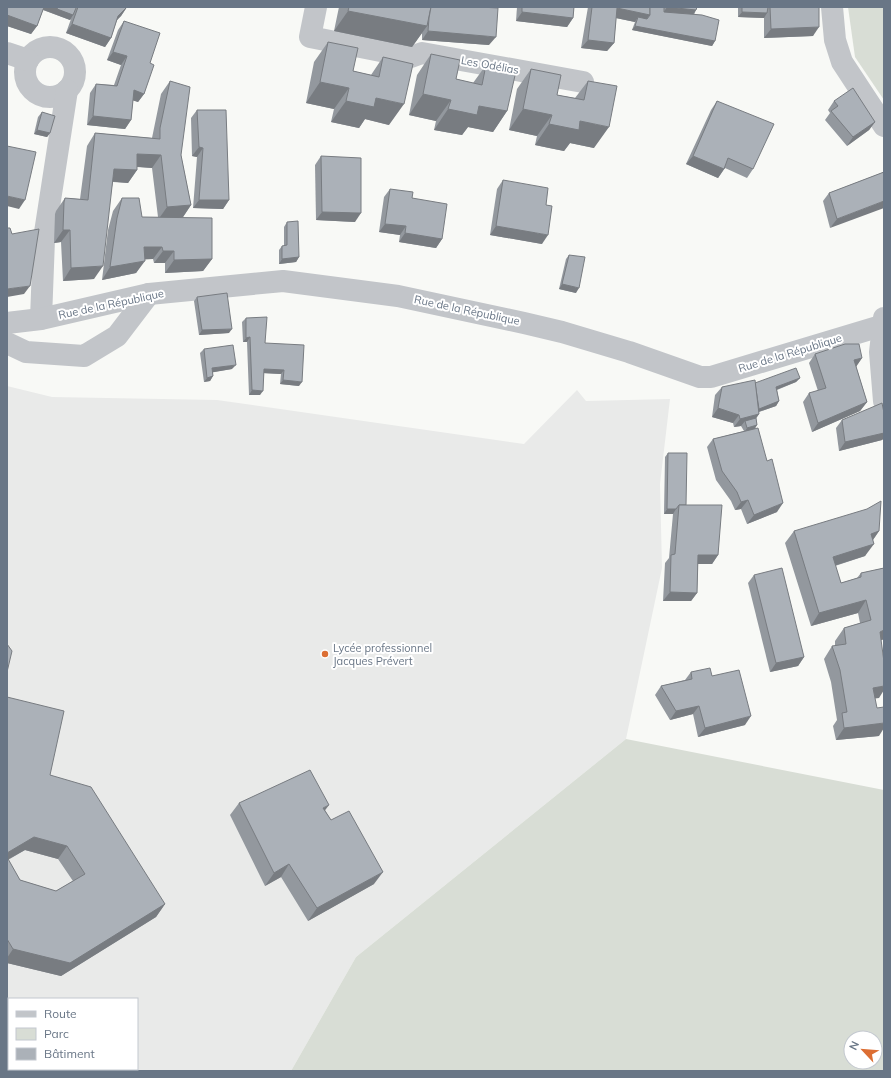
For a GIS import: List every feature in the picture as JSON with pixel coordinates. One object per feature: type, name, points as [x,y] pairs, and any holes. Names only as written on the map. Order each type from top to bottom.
[{"type":"street","name":"Les Odélias","points":[[316,7],[310,37],[411,57],[422,53],[584,82]]},
{"type":"street","points":[[832,7],[835,40],[842,62],[884,126]]},
{"type":"street","name":"Rue de la République","points":[[28,60],[41,48],[49,47],[65,52],[74,67],[75,75],[67,90],[44,239],[41,319]]},
{"type":"street","points":[[7,53],[28,60],[24,75],[31,89],[45,97],[60,95],[67,90]]},
{"type":"street","name":"Rue de la République","points":[[7,324],[41,319],[149,294],[283,282],[398,296],[562,332],[629,352],[700,377],[711,377],[793,353],[883,322]]},
{"type":"street","points":[[7,343],[26,352],[84,356],[117,336],[149,294]]},
{"type":"street","points":[[883,322],[880,371],[884,401]]},
{"type":"shaded area","name":"Lycée professionnel Jacques Prévert","points":[[7,386],[52,397],[217,400],[524,444],[577,390],[586,401],[670,399],[660,484],[662,568],[626,739],[356,957],[291,1071],[7,1071]]},
{"type":"green space","points":[[848,7],[884,7],[884,100],[855,57]]},
{"type":"green space","points":[[626,739],[884,790],[884,1071],[291,1071],[356,957]]},
{"type":"building","points":[[7,7],[44,7],[37,26],[7,15]]},
{"type":"building","points":[[58,7],[76,8],[73,15],[57,9]]},
{"type":"building","points":[[78,7],[127,7],[118,16],[111,38],[72,24]]},
{"type":"building","points":[[349,7],[431,7],[427,26],[348,11]]},
{"type":"building","points":[[431,7],[498,8],[496,37],[428,31]]},
{"type":"building","points":[[522,7],[574,7],[573,18],[522,12]]},
{"type":"building","points":[[592,7],[650,7],[650,15],[617,8],[614,43],[588,40]]},
{"type":"building","points":[[650,7],[664,7],[664,12],[702,15],[719,20],[715,41],[635,26],[638,17],[647,19],[650,15]]},
{"type":"building","points":[[667,7],[697,7],[696,10]]},
{"type":"building","points":[[742,7],[768,7],[767,13],[742,12]]},
{"type":"building","points":[[770,7],[819,7],[819,27],[771,29]]},
{"type":"building","points":[[124,21],[160,33],[150,63],[154,65],[144,94],[134,90],[131,120],[93,116],[96,84],[117,86],[127,56],[113,52]]},
{"type":"building","points":[[328,42],[358,48],[353,71],[379,77],[383,57],[413,64],[404,104],[376,98],[374,107],[346,101],[349,88],[320,82]]},
{"type":"building","points":[[431,54],[460,60],[456,79],[482,85],[486,65],[516,71],[507,111],[479,106],[477,115],[448,109],[451,100],[423,94]]},
{"type":"building","points":[[531,69],[561,75],[557,95],[584,100],[588,81],[617,86],[609,127],[580,121],[579,130],[549,124],[552,115],[523,109]]},
{"type":"building","points":[[170,81],[190,87],[181,155],[191,205],[167,207],[161,155],[137,154],[137,170],[114,169],[103,266],[71,268],[70,230],[63,230],[64,202],[65,198],[88,200],[95,133],[160,139],[160,128]]},
{"type":"building","points":[[853,88],[875,122],[853,137],[831,111],[838,106],[834,101]]},
{"type":"building","points":[[717,101],[774,124],[753,169],[728,158],[724,169],[693,156]]},
{"type":"building","points":[[197,110],[226,110],[229,200],[199,200],[203,148],[199,147]]},
{"type":"building","points":[[42,112],[55,116],[50,133],[37,130]]},
{"type":"building","points":[[7,146],[36,152],[25,200],[7,196]]},
{"type":"building","points":[[321,156],[361,158],[361,213],[322,212]]},
{"type":"building","points":[[884,172],[884,201],[837,219],[829,193]]},
{"type":"building","points":[[503,180],[548,188],[546,205],[552,206],[548,235],[496,226]]},
{"type":"building","points":[[390,189],[413,192],[412,198],[447,204],[442,239],[405,233],[406,226],[385,224]]},
{"type":"building","points":[[122,198],[139,198],[142,217],[212,218],[212,259],[174,260],[174,251],[163,251],[162,247],[144,247],[145,261],[110,267],[117,218]]},
{"type":"building","points":[[298,221],[299,257],[282,259],[282,246],[287,245],[287,222]]},
{"type":"building","points":[[7,228],[10,228],[12,234],[39,229],[30,286],[7,289]]},
{"type":"building","points":[[569,255],[585,257],[579,288],[562,284]]},
{"type":"building","points":[[227,293],[232,329],[202,330],[197,297]]},
{"type":"building","points":[[267,317],[265,343],[304,345],[302,382],[283,380],[284,370],[264,369],[263,391],[252,390],[250,337],[246,338],[246,318]]},
{"type":"building","points":[[845,344],[859,344],[862,358],[854,360],[867,402],[818,423],[809,393],[826,388],[815,354]]},
{"type":"building","points":[[233,345],[236,365],[212,368],[213,376],[207,378],[204,349]]},
{"type":"building","points":[[796,368],[800,378],[776,387],[779,401],[759,409],[755,383]]},
{"type":"building","points":[[755,380],[759,414],[740,419],[739,415],[718,408],[722,387]]},
{"type":"building","points":[[882,403],[884,413],[884,433],[845,442],[842,420]]},
{"type":"building","points":[[756,418],[757,425],[747,428],[745,421]]},
{"type":"building","points":[[758,428],[767,461],[772,459],[783,503],[754,515],[748,500],[741,502],[737,492],[722,471],[713,439]]},
{"type":"building","points":[[668,453],[687,453],[686,505],[679,505],[676,509],[667,509]]},
{"type":"building","points":[[881,501],[879,531],[871,534],[874,544],[833,557],[841,583],[861,577],[861,573],[884,568],[884,630],[880,632],[884,662],[884,686],[873,688],[877,708],[884,707],[884,723],[844,728],[842,713],[847,712],[840,670],[832,646],[846,644],[844,628],[871,620],[866,600],[819,613],[794,531],[867,509]]},
{"type":"building","points":[[679,505],[722,505],[718,555],[698,555],[697,593],[670,592],[671,555],[675,554]]},
{"type":"building","points":[[782,568],[804,657],[776,663],[754,575]]},
{"type":"building","points":[[7,644],[12,651],[7,672]]},
{"type":"building","points":[[710,668],[712,676],[739,670],[751,716],[705,728],[699,706],[676,711],[661,686],[692,679],[691,672]]},
{"type":"building","points":[[7,697],[64,711],[50,775],[91,787],[165,904],[70,963],[13,949],[7,939],[7,857],[20,880],[56,891],[85,874],[67,846],[34,837],[7,853]]},
{"type":"building","points":[[310,770],[329,805],[323,808],[331,820],[349,811],[383,872],[317,908],[289,864],[274,873],[239,803]]},
{"type":"building","points":[[7,1013],[8,1070],[78,1071],[7,1071]]},
{"type":"place","name":"Lycée professionnel Jacques Prévert","points":[[325,654]]}]
